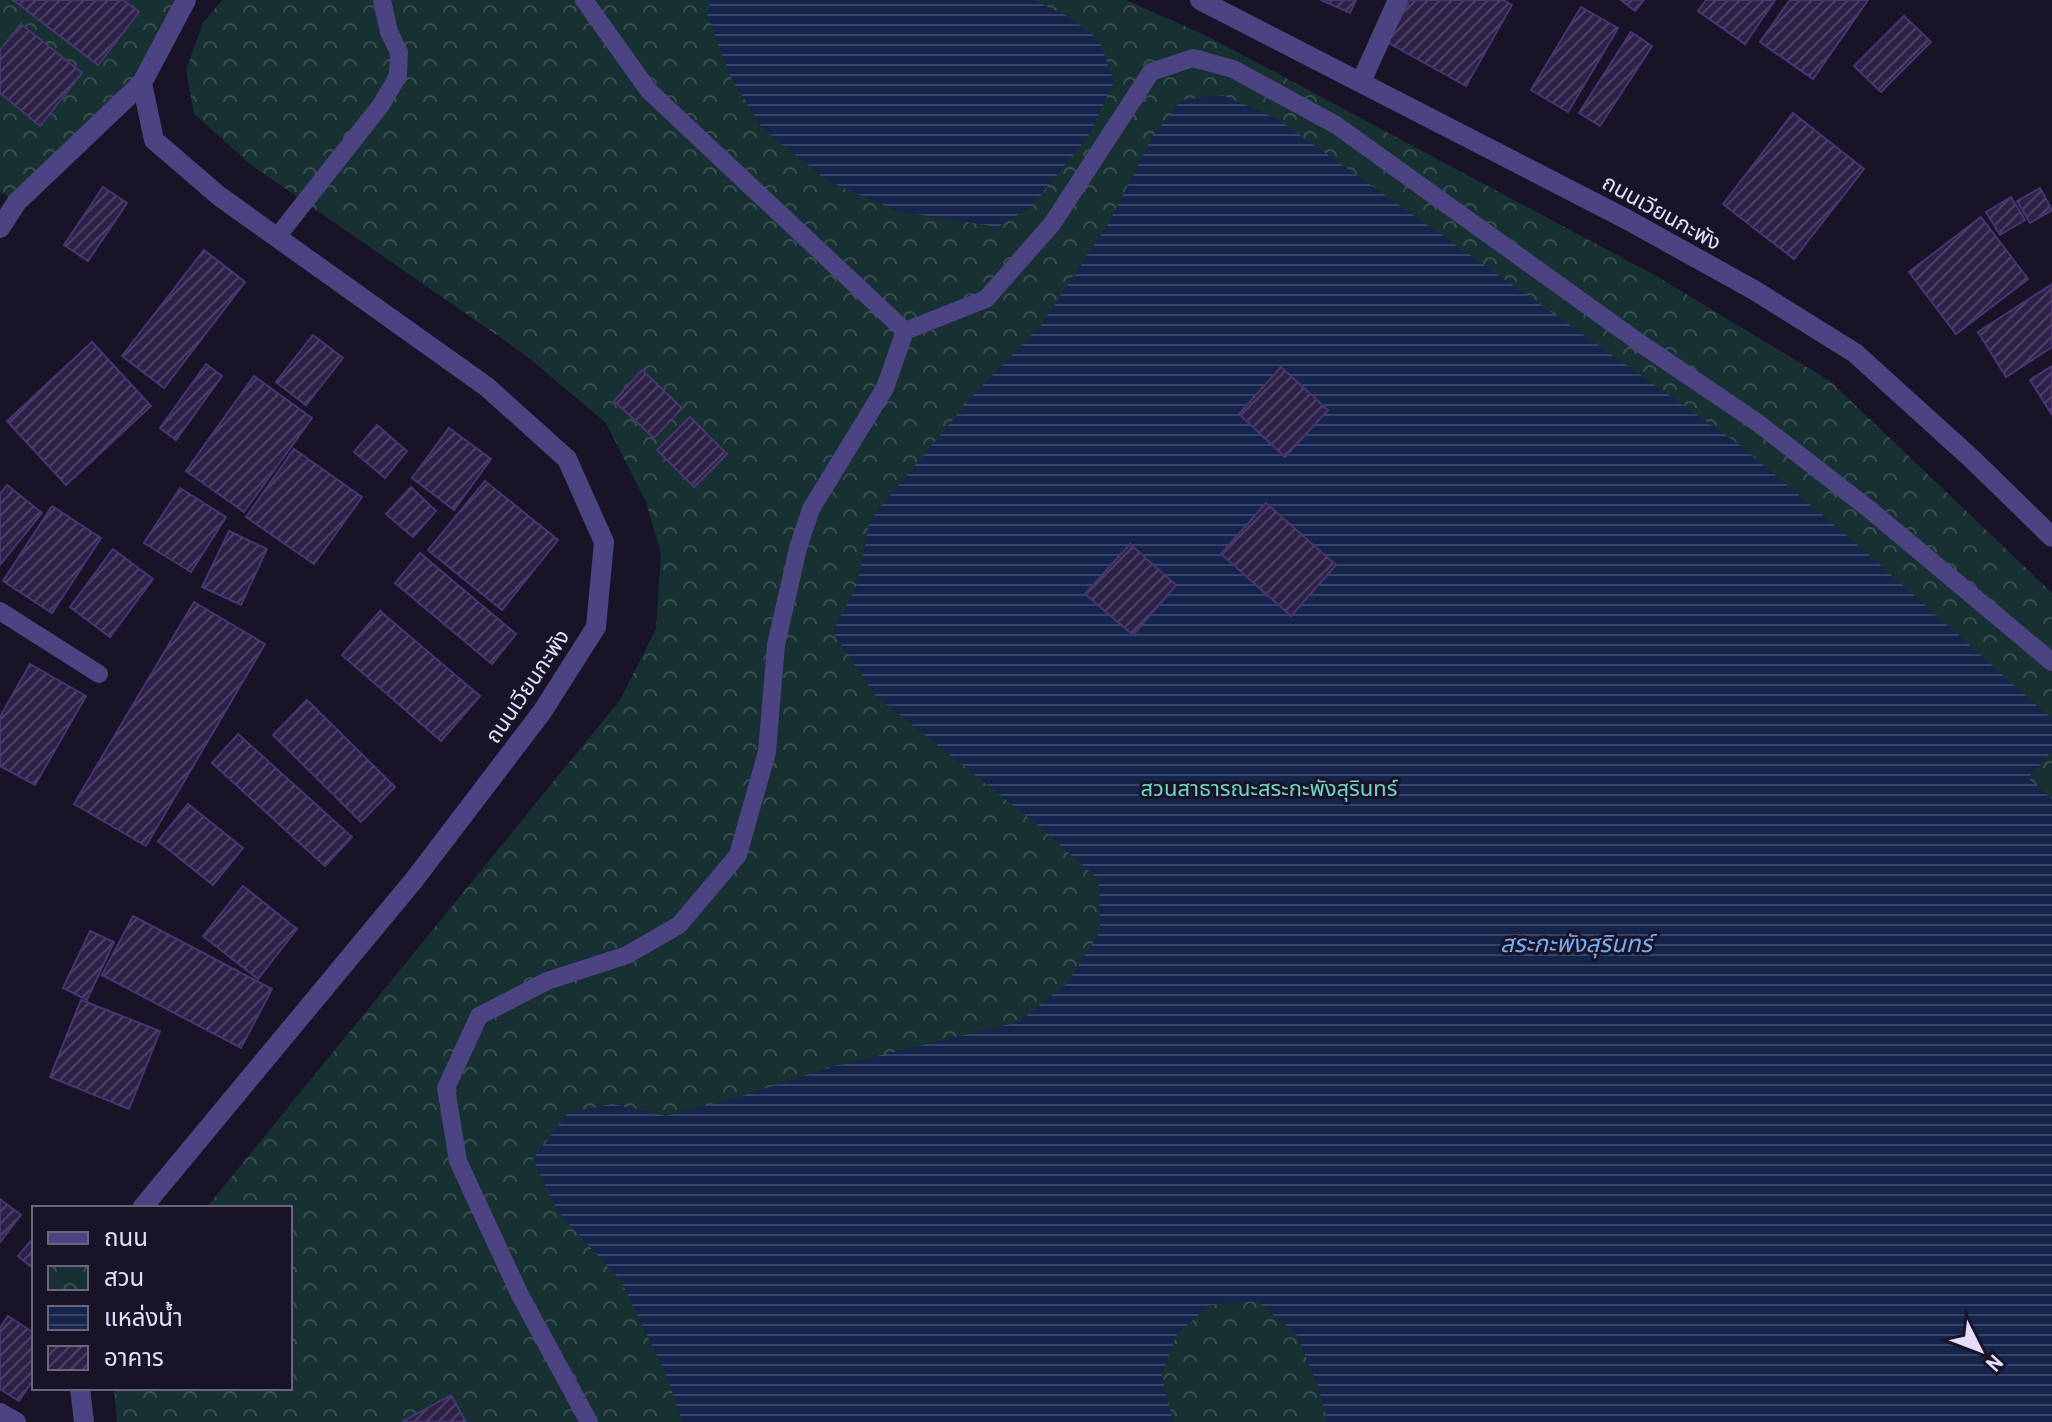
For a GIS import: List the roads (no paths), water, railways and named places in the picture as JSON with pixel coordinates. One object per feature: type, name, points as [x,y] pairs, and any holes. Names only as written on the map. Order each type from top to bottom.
[{"type":"street","points":[[0,228],[8,197],[142,83],[186,0]]},
{"type":"street","name":"ถนนเวียนกะพัง","points":[[1200,0],[1626,219],[1754,290],[1855,353],[2052,537]]},
{"type":"street","points":[[1361,82],[1398,0]]},
{"type":"street","name":"ถนนเวียนกะพัง","points":[[142,83],[154,140],[219,196],[487,387],[567,459],[604,542],[596,627],[542,712],[414,880],[144,1206]]},
{"type":"street","points":[[80,1390],[84,1422]]},
{"type":"street","points":[[0,1413],[16,1422]]},
{"type":"lane","points":[[277,237],[381,105],[398,76],[399,52],[389,32],[382,0]]},
{"type":"lane","points":[[584,0],[649,91],[905,331]]},
{"type":"lane","points":[[589,1422],[520,1295],[458,1161],[446,1088],[479,1016],[547,981],[627,955],[679,925],[738,855],[767,752],[776,645],[798,548],[811,509],[885,388],[905,331],[986,299],[1052,224],[1151,72],[1193,58],[1233,69],[1336,125],[1637,341],[1758,423],[1869,509],[2052,662]]},
{"type":"lane","points":[[0,611],[99,674]]},
{"type":"water","points":[[710,0],[1033,0],[1071,18],[1099,40],[1114,82],[1089,135],[1031,207],[997,227],[897,211],[828,181],[763,129],[731,78],[707,14]]},
{"type":"water","name":"สระกะพังสุรินทร์","points":[[1223,95],[1277,119],[1737,443],[1859,546],[2052,719],[2052,751],[2028,778],[2052,799],[2052,1422],[1328,1422],[1318,1386],[1296,1334],[1257,1301],[1210,1305],[1177,1334],[1162,1374],[1172,1418],[1176,1422],[682,1422],[666,1374],[621,1281],[558,1212],[533,1159],[568,1113],[612,1104],[666,1116],[735,1098],[835,1066],[1019,1022],[1068,982],[1100,932],[1099,880],[1041,828],[875,695],[833,632],[857,584],[870,520],[975,393],[1041,325],[1108,224],[1154,134],[1182,100]]},
{"type":"park label","name":"สวนสาธารณะสระกะพังสุรินทร์","points":[[1269,788]]}]
